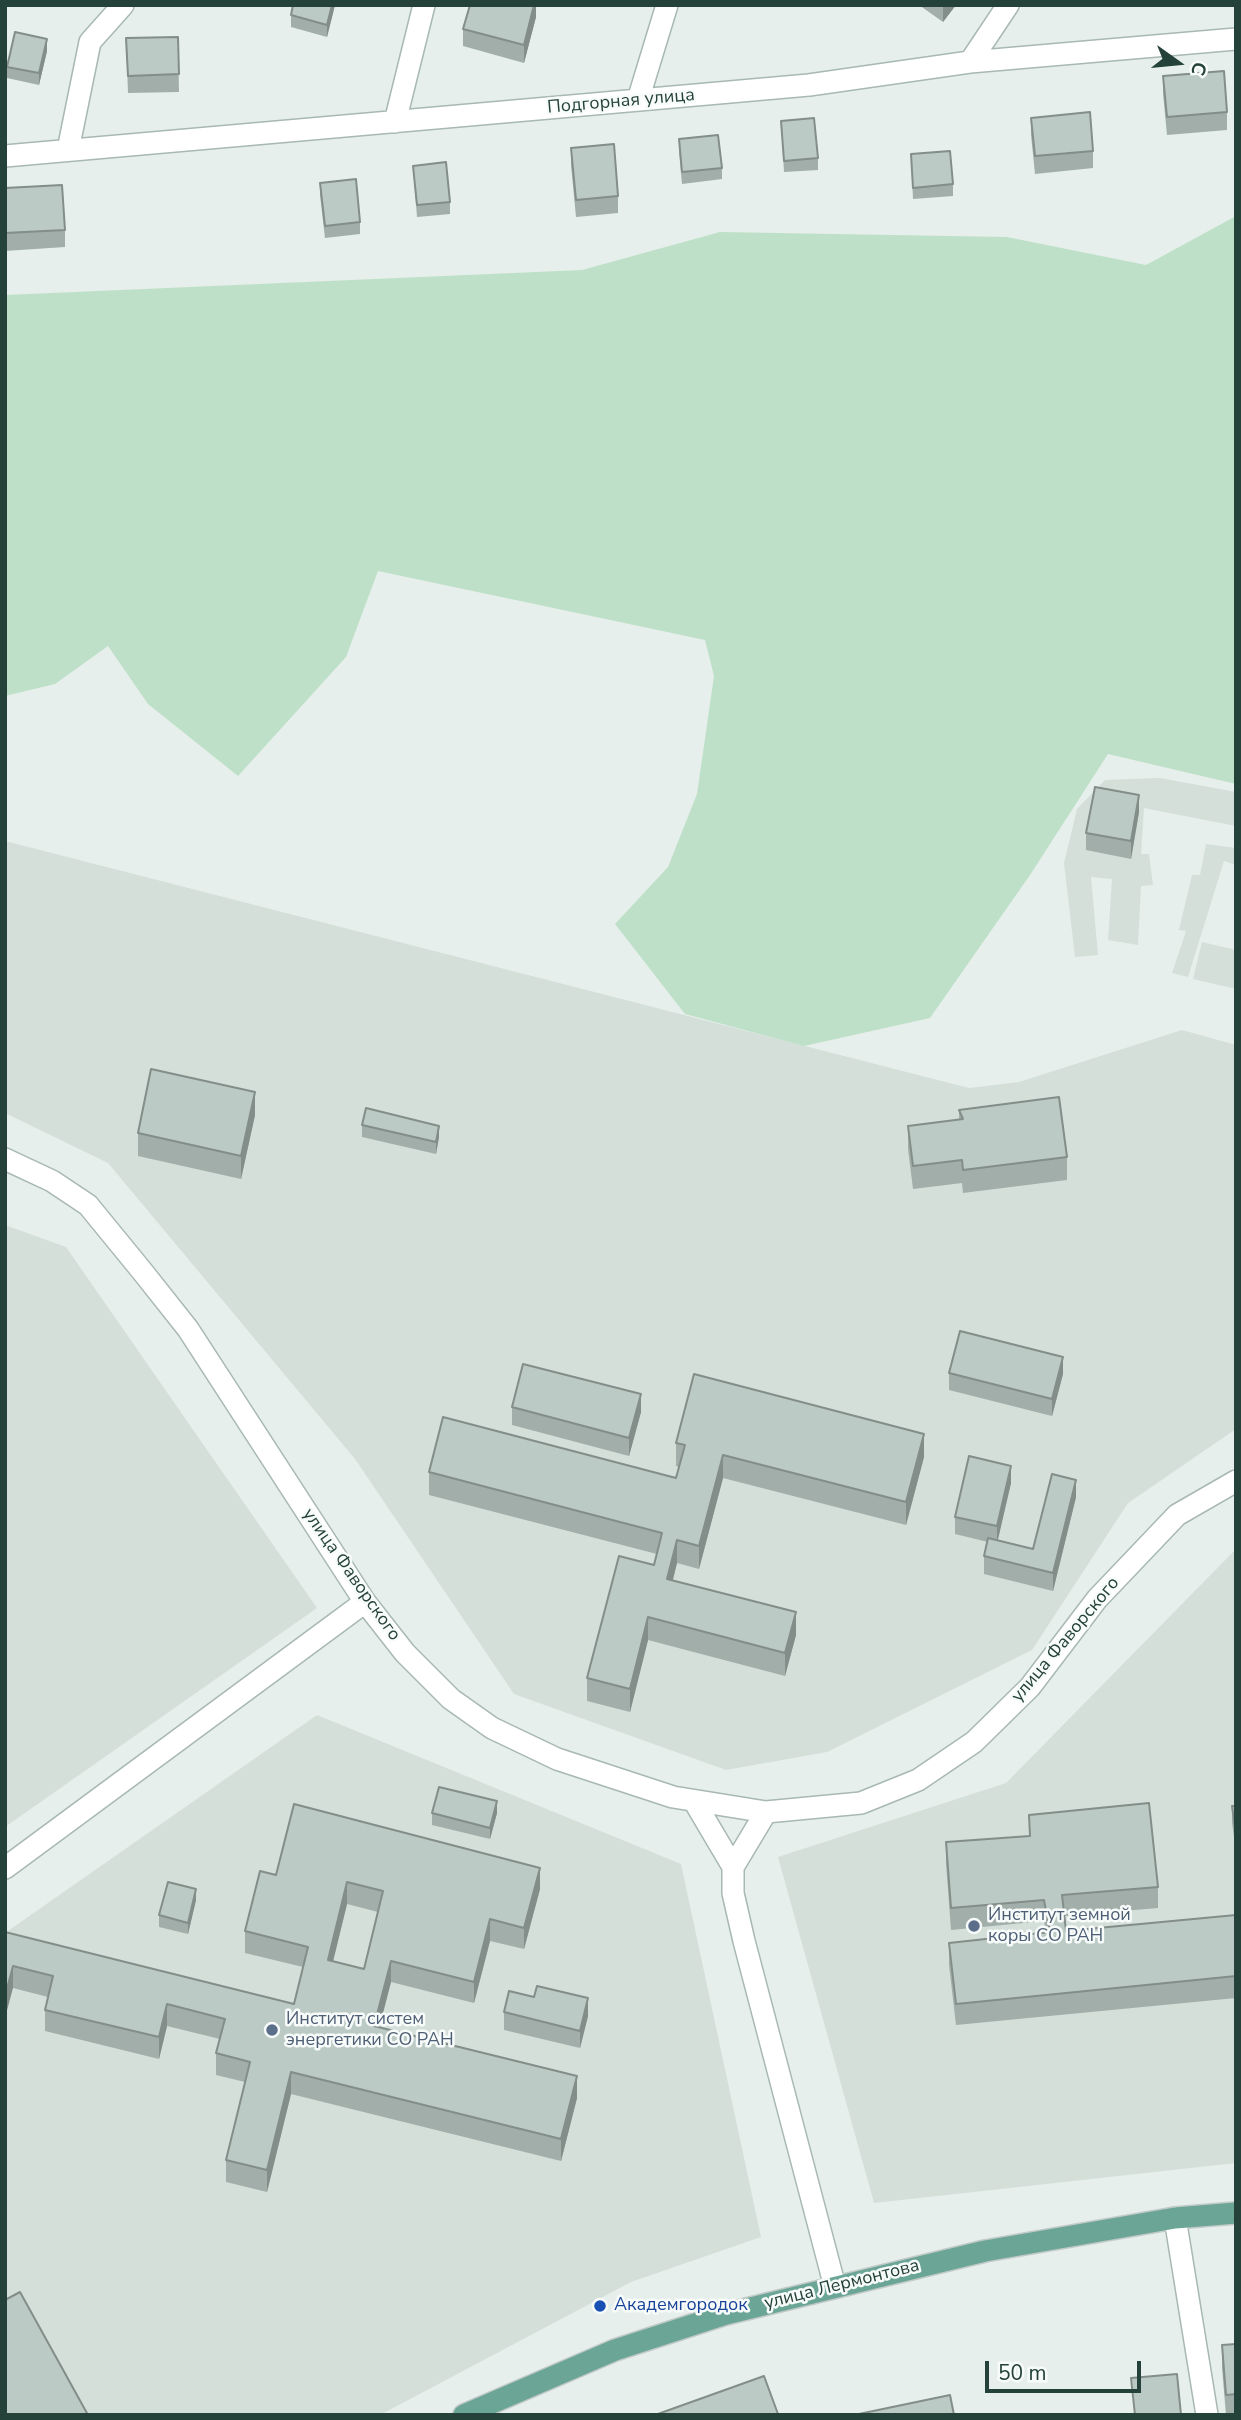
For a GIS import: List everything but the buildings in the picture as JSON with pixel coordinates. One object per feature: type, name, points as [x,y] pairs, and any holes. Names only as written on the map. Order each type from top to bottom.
[{"type":"main road","name":"улица Лермонтова","points":[[464,2415],[615,2350],[726,2314],[985,2251],[1175,2218],[1236,2213]]},
{"type":"street","points":[[68,150],[90,42],[123,5]]},
{"type":"street","points":[[395,122],[424,5]]},
{"type":"street","points":[[638,100],[667,5]]},
{"type":"street","points":[[970,62],[1008,5]]},
{"type":"street","name":"Подгорная улица","points":[[5,156],[809,85],[970,62],[1236,39]]},
{"type":"street","name":"улица Фаворского","points":[[5,1159],[52,1181],[88,1205],[188,1329],[365,1602],[405,1653],[452,1699],[492,1728],[557,1759],[665,1795],[766,1812],[861,1804],[918,1780],[974,1742],[1030,1687],[1097,1600],[1177,1515],[1236,1481]]},
{"type":"street","points":[[5,1868],[365,1602]]},
{"type":"street","points":[[694,1801],[733,1867],[733,1894],[744,1941],[835,2287]]},
{"type":"street","points":[[733,1867],[766,1812]]},
{"type":"street","points":[[1175,2218],[1207,2415]]},
{"type":"shaded area","points":[[1160,778],[1236,792],[1236,826],[1144,808],[1141,854],[1149,854],[1153,885],[1141,886],[1138,945],[1108,940],[1112,879],[1091,877],[1098,955],[1075,957],[1064,863],[1077,809],[1105,780]]},
{"type":"shaded area","points":[[5,841],[969,1088],[1019,1082],[1182,1030],[1236,1045],[1236,1429],[1128,1503],[1032,1650],[827,1752],[726,1770],[514,1694],[355,1459],[108,1163],[5,1113]]},
{"type":"shaded area","points":[[1206,844],[1236,848],[1236,865],[1224,861],[1188,977],[1172,973],[1186,931],[1179,930],[1192,875],[1200,875]]},
{"type":"shaded area","points":[[1202,942],[1236,950],[1236,989],[1193,979]]},
{"type":"shaded area","points":[[5,1225],[66,1247],[317,1608],[5,1827]]},
{"type":"shaded area","points":[[1236,1549],[1236,2163],[874,2203],[778,1857],[1006,1783]]},
{"type":"shaded area","points":[[317,1715],[681,1864],[761,2237],[631,2282],[380,2415],[5,2415],[5,1933]]},
{"type":"green space","points":[[1236,216],[1236,784],[1108,754],[1030,875],[930,1018],[804,1046],[685,1014],[615,924],[668,867],[697,794],[714,676],[705,640],[378,571],[346,657],[238,776],[148,704],[108,646],[55,684],[5,696],[5,295],[582,270],[720,232],[1007,237],[1146,265]]},
{"type":"place","name":"Институт земной коры СО РАН","points":[[974,1926]]},
{"type":"place","name":"Институт систем энергетики СО РАН","points":[[272,2030]]},
{"type":"place","name":"Академгородок","points":[[600,2306]]}]
